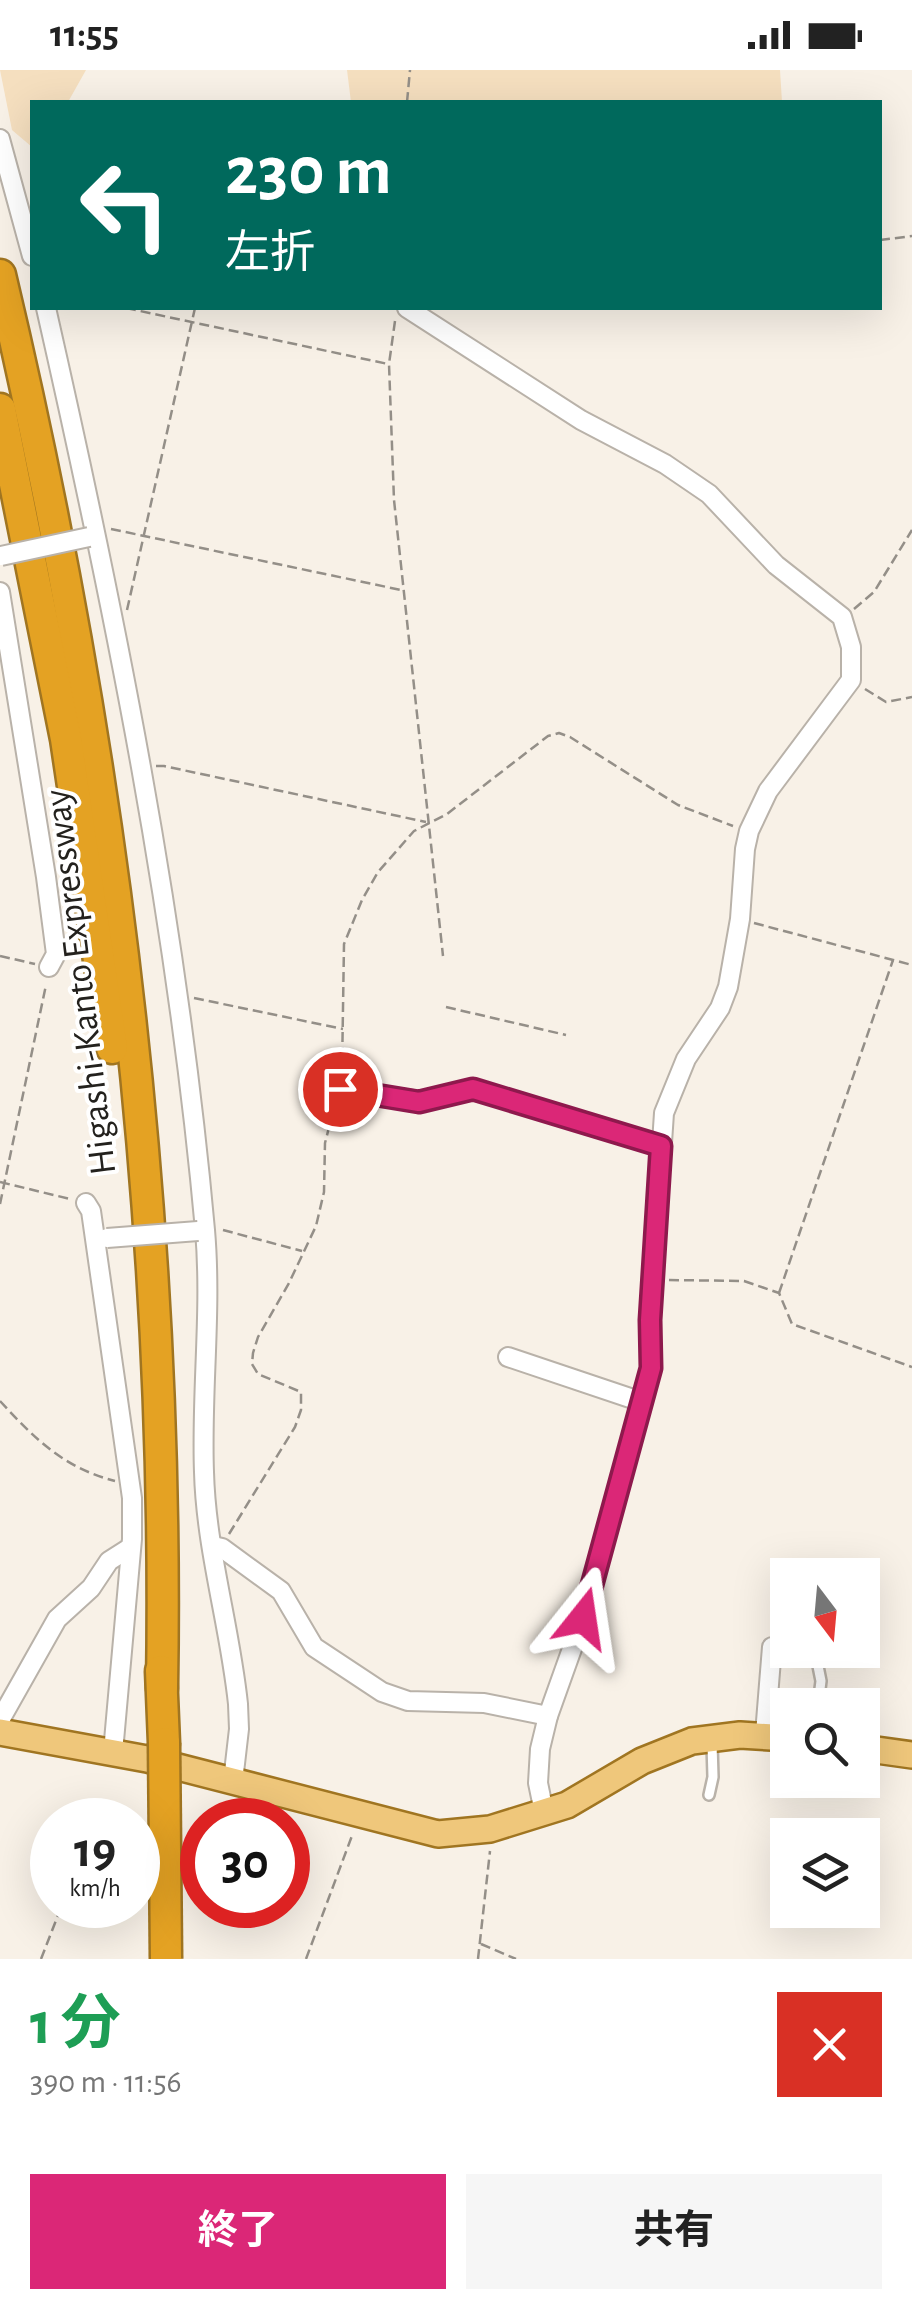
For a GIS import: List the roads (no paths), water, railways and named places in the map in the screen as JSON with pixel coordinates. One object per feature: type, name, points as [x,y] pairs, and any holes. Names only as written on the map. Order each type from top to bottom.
[{"type":"highway","name":"Higashi-Kanto Expressway","points":[[0,275],[34,416],[61,557],[117,909],[138,1098],[156,1332],[164,1545],[162,1688]]},
{"type":"highway","name":"Higashi-Kanto Expressway","points":[[0,410],[66,738],[116,1081],[143,1346],[162,1688],[166,1959]]},
{"type":"main road","points":[[0,1732],[113,1752],[438,1834],[490,1829],[544,1812],[588,1795],[658,1752],[712,1738],[770,1736]]},
{"type":"main road","points":[[880,1751],[912,1755]]},
{"type":"street","points":[[0,139],[30,249]]},
{"type":"street","points":[[46,310],[143,768],[177,1000],[207,1273],[204,1472],[238,1704],[232,1780]]},
{"type":"street","points":[[402,310],[581,420],[666,464],[710,494],[776,565],[842,618],[851,647],[852,680],[768,791],[749,830],[728,987],[720,1008],[686,1059],[664,1114],[652,1280],[651,1368],[583,1618],[540,1749],[538,1783],[544,1812]]},
{"type":"street","points":[[1,556],[93,536]]},
{"type":"street","points":[[0,592],[46,877],[56,954],[50,967]]},
{"type":"street","points":[[340,1089],[419,1102],[473,1089],[661,1146]]},
{"type":"street","points":[[86,1203],[100,1239],[131,1482],[131,1547],[113,1752]]},
{"type":"street","points":[[100,1239],[201,1230]]},
{"type":"street","points":[[508,1357],[642,1402]]},
{"type":"street","points":[[0,1720],[57,1619],[91,1588],[109,1561],[131,1547]]},
{"type":"street","points":[[217,1547],[281,1591],[314,1647],[382,1692],[408,1701],[484,1703],[548,1716]]},
{"type":"lane","points":[[709,1796],[713,1777],[712,1738]]}]
